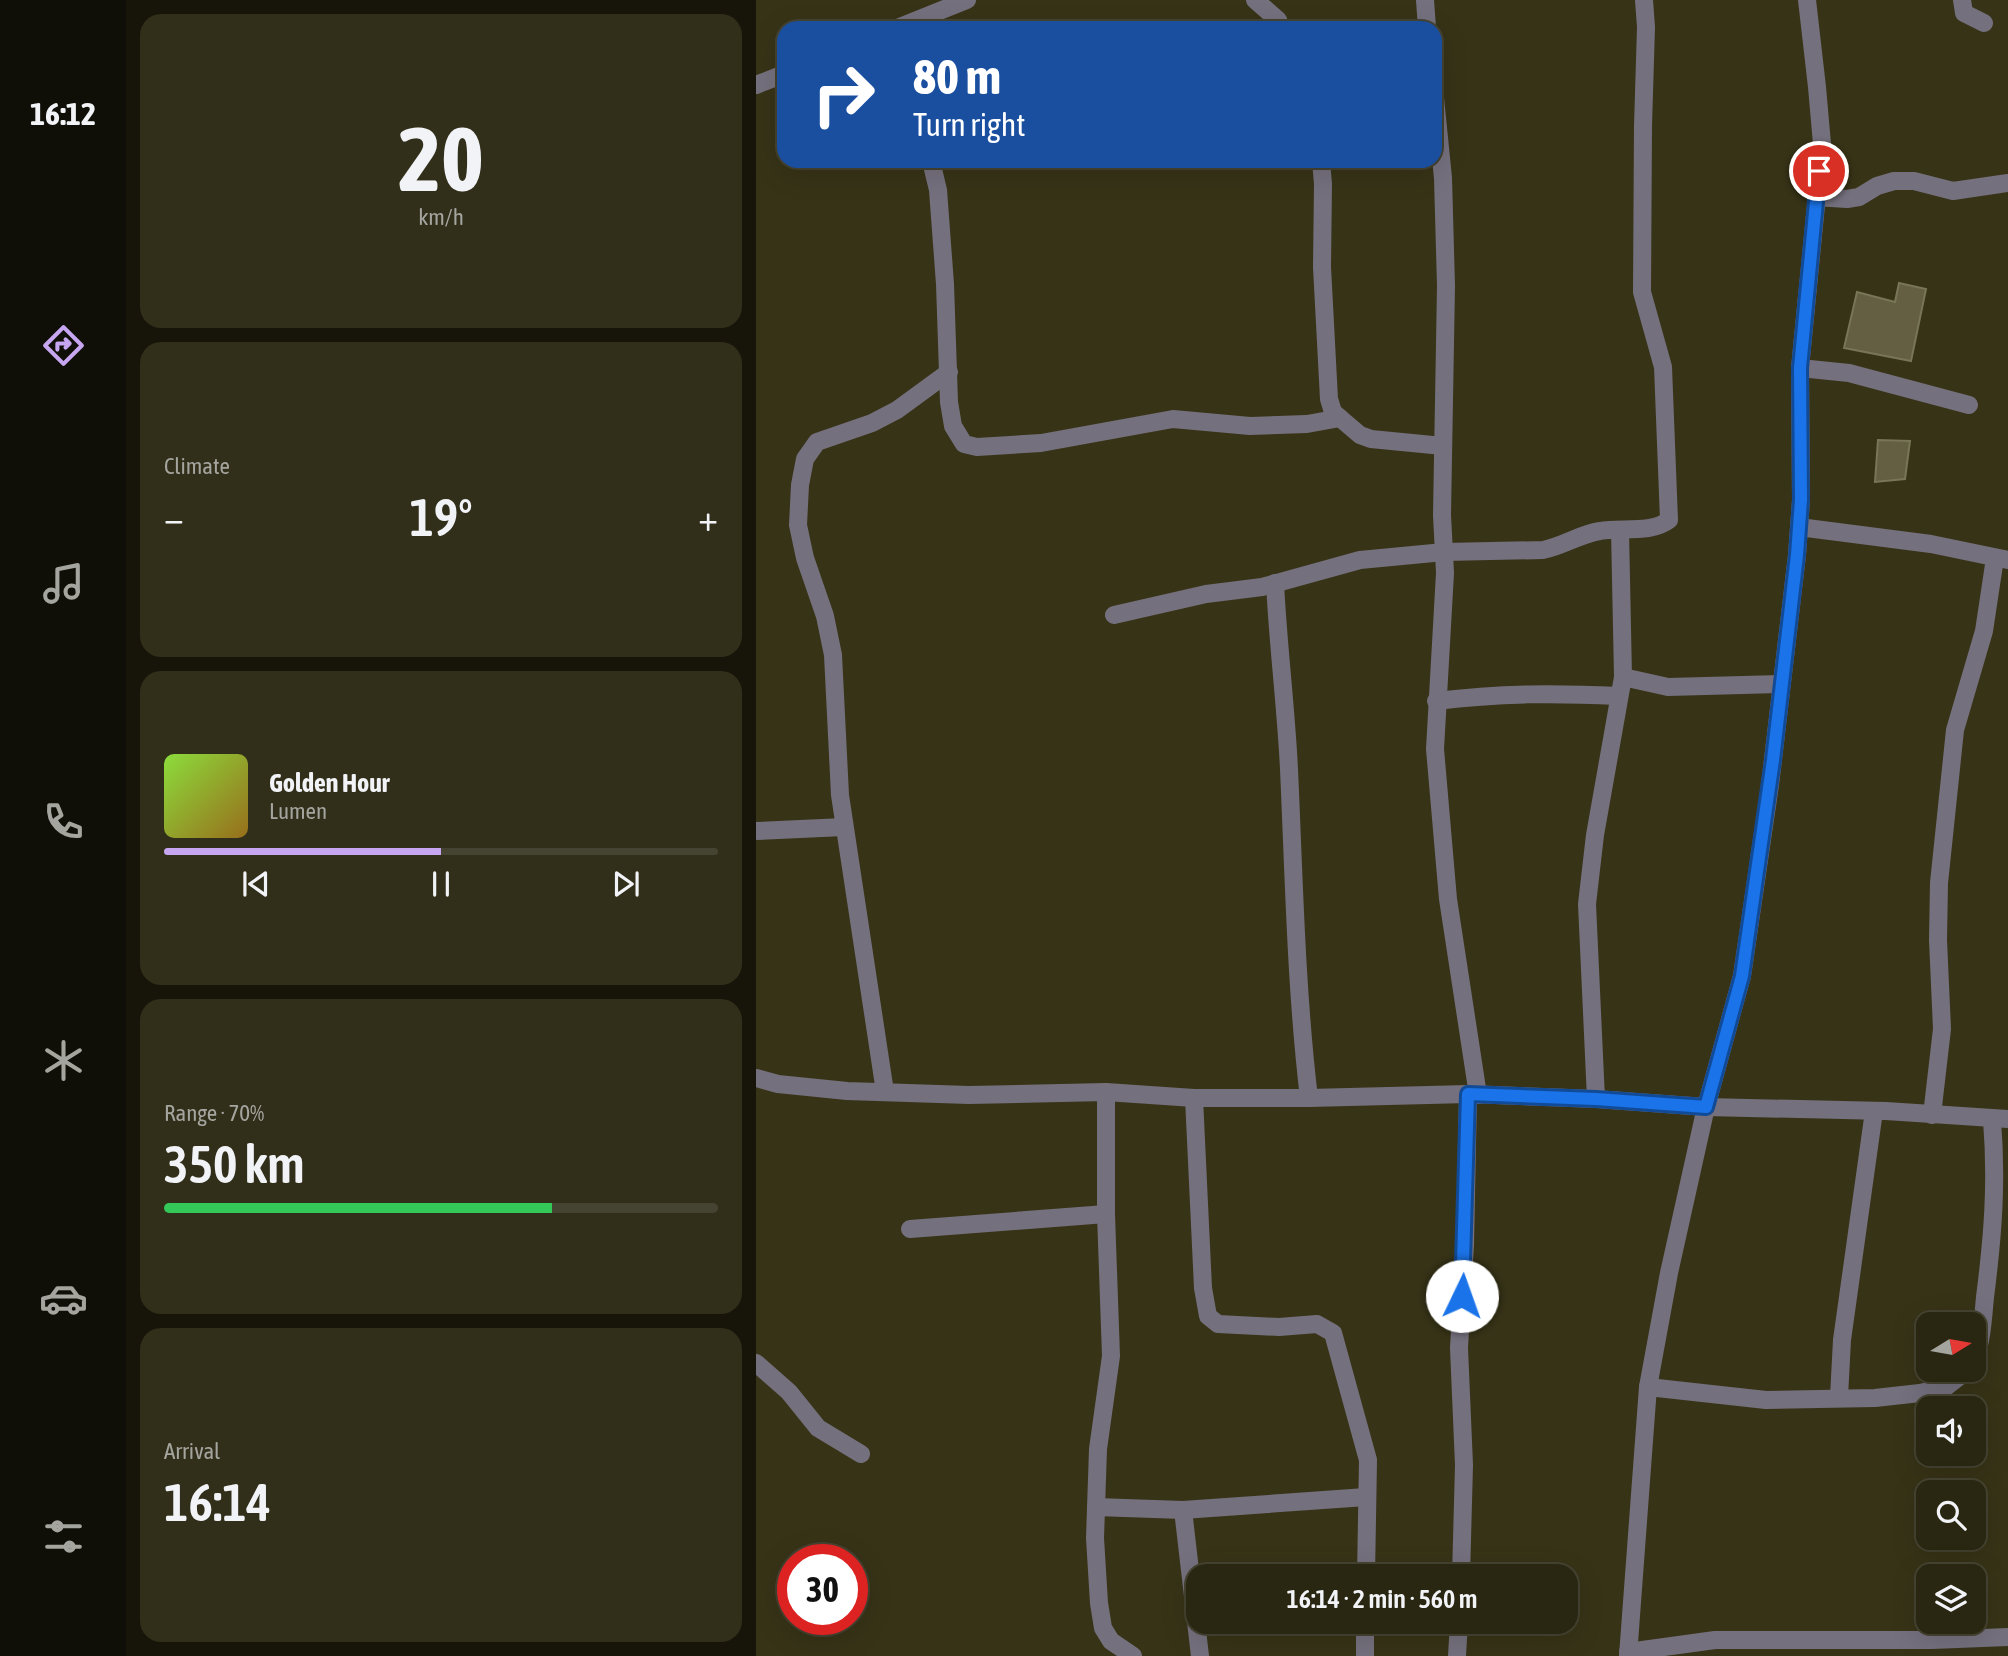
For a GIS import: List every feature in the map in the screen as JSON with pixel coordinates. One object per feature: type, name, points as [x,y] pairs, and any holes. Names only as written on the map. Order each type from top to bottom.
[{"type":"street","points":[[918,21],[967,0]]},
{"type":"street","points":[[1255,0],[1278,21]]},
{"type":"street","points":[[1425,0],[1426,21]]},
{"type":"street","points":[[1114,615],[1206,594],[1262,587],[1350,562],[1444,552],[1543,550],[1581,535],[1662,525],[1670,520],[1662,368],[1642,292],[1646,27],[1644,0]]},
{"type":"street","points":[[1807,0],[1822,144],[1800,368],[1799,527],[1782,684],[1742,976],[1706,1107],[1669,1273],[1648,1387],[1628,1654],[1715,1640],[1932,1640],[2008,1637]]},
{"type":"street","points":[[1962,0],[1964,13],[1984,23]]},
{"type":"street","points":[[756,85],[777,77]]},
{"type":"street","points":[[932,168],[946,284],[948,402],[953,426],[964,444],[977,447],[1041,443],[1173,419],[1250,426],[1307,424],[1340,418]]},
{"type":"street","points":[[1322,168],[1322,267],[1327,389],[1333,412],[1360,435],[1371,439],[1443,446]]},
{"type":"street","points":[[1442,168],[1446,286],[1443,446],[1445,573],[1435,749],[1448,899],[1473,1095],[1460,1348],[1464,1465],[1461,1564]]},
{"type":"street","points":[[1816,197],[1859,197],[1894,181],[1914,181],[1952,191],[2008,183]]},
{"type":"street","points":[[1800,368],[1849,373],[1969,405]]},
{"type":"street","points":[[885,1092],[840,795],[833,655],[825,616],[805,558],[798,525],[800,485],[805,459],[817,442],[872,424],[897,410],[949,372]]},
{"type":"street","points":[[1799,527],[1931,544],[2002,559],[1955,730],[1939,883],[1941,1029],[1932,1115]]},
{"type":"street","points":[[1596,1099],[1587,904],[1595,835],[1623,677],[1620,530]]},
{"type":"street","points":[[1275,583],[1289,765],[1300,1024],[1309,1098]]},
{"type":"street","points":[[1623,677],[1668,687],[1782,684]]},
{"type":"street","points":[[1437,701],[1489,694],[1546,692],[1619,696]]},
{"type":"street","points":[[756,831],[844,827]]},
{"type":"street","points":[[756,1078],[778,1084],[969,1095],[1106,1092],[1194,1098],[1473,1095],[1596,1099],[1706,1107],[1874,1111],[2000,1120],[1993,1238],[1983,1312]]},
{"type":"street","points":[[1106,1092],[1106,1214],[1111,1356],[1098,1449],[1098,1603],[1103,1628],[1111,1641],[1133,1656]]},
{"type":"street","points":[[1194,1098],[1203,1288],[1209,1316],[1218,1324],[1234,1326],[1317,1324],[1334,1334],[1368,1460],[1366,1564]]},
{"type":"street","points":[[1839,1397],[1842,1339],[1874,1111]]},
{"type":"street","points":[[910,1229],[1106,1214]]},
{"type":"street","points":[[756,1363],[789,1392],[818,1428],[861,1454]]},
{"type":"street","points":[[1648,1387],[1766,1400],[1875,1398],[1920,1393],[1946,1387],[1952,1382]]},
{"type":"street","points":[[1096,1507],[1183,1510],[1366,1497]]},
{"type":"street","points":[[1183,1510],[1200,1656]]},
{"type":"street","points":[[1366,1634],[1366,1656]]},
{"type":"street","points":[[1457,1656],[1458,1634]]},
{"type":"building","points":[[1899,283],[1926,289],[1911,361],[1844,348],[1857,292],[1895,302]]},
{"type":"building","points":[[1878,440],[1910,441],[1905,479],[1875,482]]},
{"type":"route","points":[[1462,1296],[1468,1094],[1706,1107],[1742,976],[1773,760],[1797,555],[1801,500],[1800,368],[1819,171]]}]
